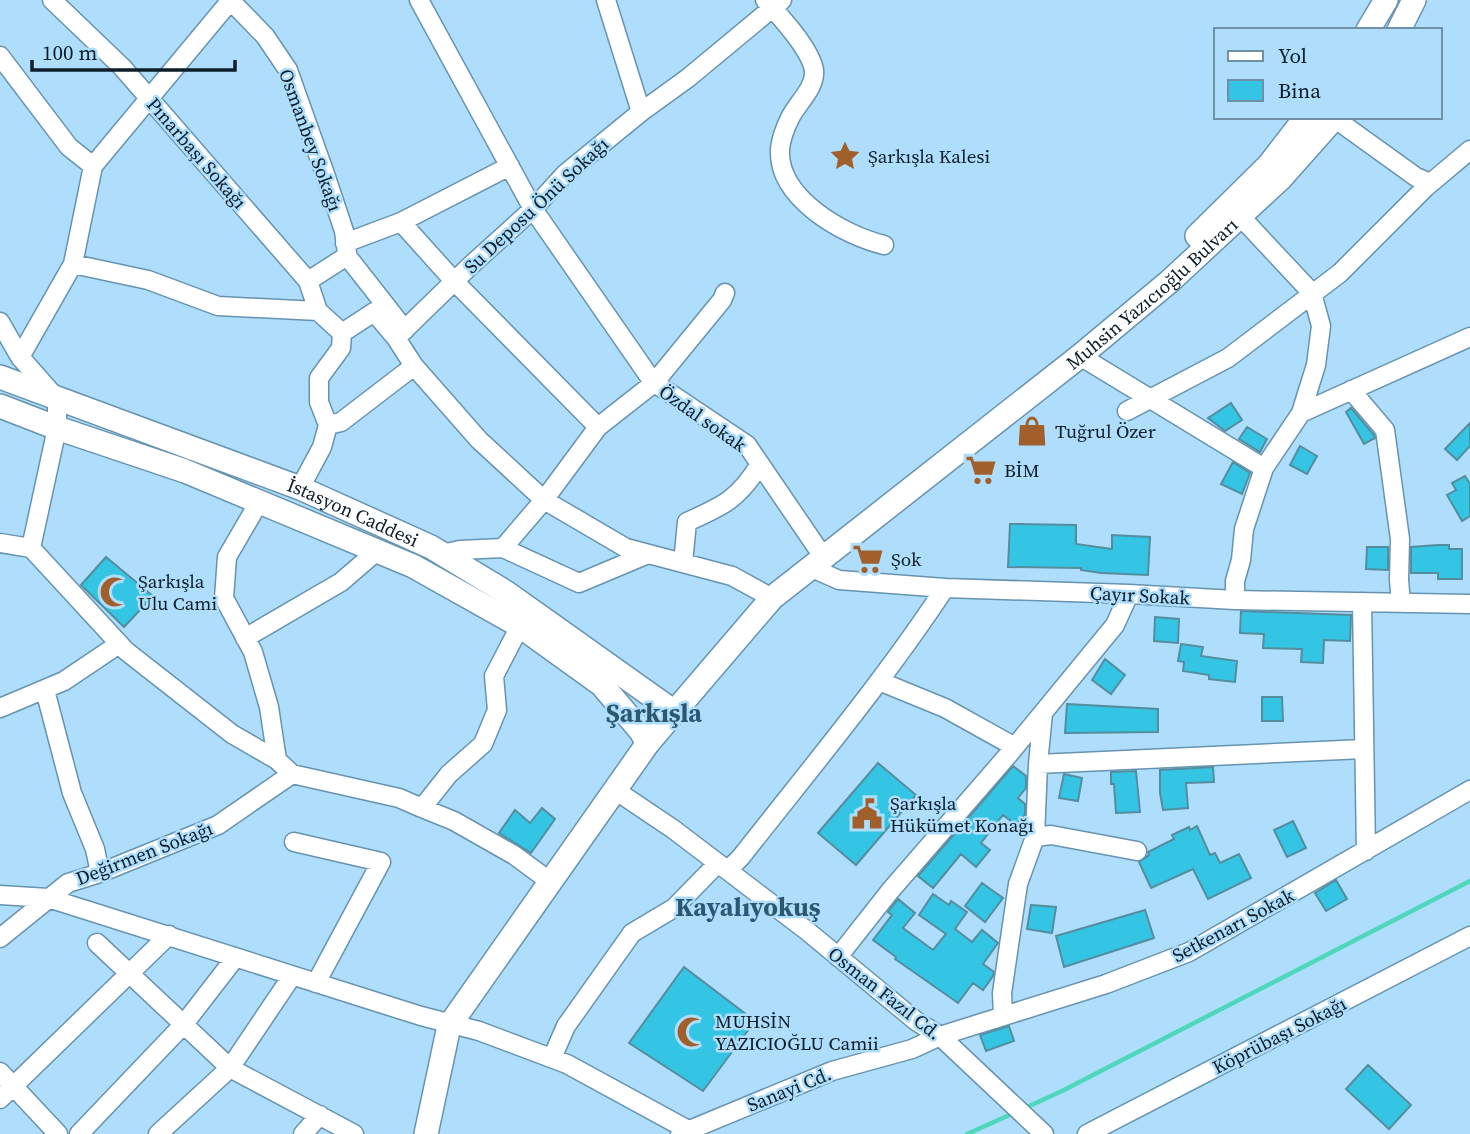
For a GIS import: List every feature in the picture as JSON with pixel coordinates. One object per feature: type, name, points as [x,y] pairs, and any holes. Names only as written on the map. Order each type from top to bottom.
[{"type":"main road","points":[[1369,28],[1386,0]]},
{"type":"main road","points":[[1400,28],[1414,0]]},
{"type":"main road","name":"Muhsin Yazıcıoğlu Bulvarı","points":[[1080,356],[1146,285],[1269,165],[1304,119]]},
{"type":"main road","name":"Muhsin Yazıcıoğlu Bulvarı","points":[[1080,356],[1170,281],[1280,179],[1333,119]]},
{"type":"main road","points":[[426,1134],[446,1022],[552,883],[673,711],[772,598],[1080,356]]},
{"type":"main road","name":"İstasyon Caddesi","points":[[0,377],[300,488],[442,554],[507,593],[673,711]]},
{"type":"main road","name":"İstasyon Caddesi","points":[[3,411],[185,471],[413,566],[520,626],[602,685],[648,743]]},
{"type":"street","name":"Pınarbaşı Sokağı","points":[[52,0],[122,67],[308,281]]},
{"type":"street","points":[[20,357],[73,264],[93,166],[230,0]]},
{"type":"street","name":"Osmanbey Sokağı","points":[[230,0],[265,36],[288,70],[326,174],[346,249]]},
{"type":"street","name":"Özdal sokak","points":[[419,0],[533,209],[654,383],[747,445],[818,563]]},
{"type":"street","points":[[606,0],[641,112]]},
{"type":"street","points":[[773,3],[803,46],[814,69],[813,82],[790,117],[780,149],[786,178],[803,200],[839,228],[863,240],[884,245]]},
{"type":"street","name":"Su Deposu Önü Sokağı","points":[[400,334],[533,209],[565,174],[641,112],[688,78],[773,3]]},
{"type":"street","points":[[0,56],[69,147],[93,166]]},
{"type":"street","points":[[1335,119],[1416,177],[1430,183]]},
{"type":"street","points":[[1127,411],[1228,358],[1340,273],[1430,183],[1468,155]]},
{"type":"street","points":[[342,333],[318,311],[308,281],[346,249],[510,166]]},
{"type":"street","points":[[1234,600],[1244,529],[1264,468],[1301,413],[1316,365],[1321,326],[1312,293],[1240,216]]},
{"type":"street","points":[[401,222],[454,281],[598,427]]},
{"type":"street","points":[[346,249],[400,334],[414,366],[479,440],[544,499],[626,548],[732,576],[772,598]]},
{"type":"street","points":[[73,264],[148,280],[218,306],[318,311]]},
{"type":"street","points":[[503,548],[598,427],[654,383],[725,293]]},
{"type":"street","points":[[342,333],[374,312],[400,334]]},
{"type":"street","points":[[0,322],[20,357],[58,398],[57,428],[31,548]]},
{"type":"street","points":[[300,488],[322,447],[328,425],[319,402],[319,378],[341,348],[342,333]]},
{"type":"street","points":[[1301,413],[1470,337]]},
{"type":"street","points":[[1080,356],[1264,468]]},
{"type":"street","points":[[328,425],[341,422],[414,366]]},
{"type":"street","points":[[1351,390],[1385,430],[1400,539],[1401,603]]},
{"type":"street","points":[[683,563],[687,522],[724,506],[749,483],[760,464]]},
{"type":"street","points":[[259,502],[228,557],[224,598],[253,652],[269,707],[277,760]]},
{"type":"street","points":[[0,543],[31,548],[119,644],[232,734],[277,760],[292,775],[399,798],[454,821],[514,855],[552,883]]},
{"type":"street","points":[[442,554],[460,550],[503,548],[579,583],[648,554]]},
{"type":"street","points":[[245,638],[341,582],[377,551]]},
{"type":"street","name":"Çayır Sokak","points":[[818,563],[839,580],[944,588],[1234,600],[1470,604]]},
{"type":"street","points":[[552,1058],[566,1027],[632,933],[674,908],[723,867],[741,857],[912,638],[944,588]]},
{"type":"street","points":[[838,957],[890,891],[1015,747],[1115,625],[1129,594]]},
{"type":"street","points":[[1362,602],[1366,850]]},
{"type":"street","points":[[422,808],[449,774],[483,744],[497,710],[494,676],[520,626]]},
{"type":"street","points":[[0,708],[64,681],[119,644]]},
{"type":"street","points":[[879,681],[945,708],[1015,747]]},
{"type":"street","points":[[45,690],[72,793],[95,849],[100,873]]},
{"type":"street","points":[[1003,1015],[1002,993],[1018,884],[1035,837],[1043,713]]},
{"type":"street","points":[[1038,764],[1364,749]]},
{"type":"street","name":"Değirmen Sokağı","points":[[0,938],[68,883],[100,873],[218,825],[292,775]]},
{"type":"street","name":"Osman Fazıl Cd.","points":[[615,790],[673,829],[916,1021],[940,1036],[1044,1134]]},
{"type":"street","name":"Setkenarı Sokak","points":[[940,1036],[1106,984],[1189,952],[1470,790]]},
{"type":"street","points":[[1035,837],[1051,835],[1137,851]]},
{"type":"street","points":[[294,842],[381,862],[316,983]]},
{"type":"street","points":[[0,895],[48,898],[292,976],[479,1031],[567,1064],[684,1132]]},
{"type":"street","points":[[0,1100],[169,935]]},
{"type":"street","name":"Köprübaşı Sokağı","points":[[1087,1134],[1470,936]]},
{"type":"street","points":[[97,943],[230,1068],[354,1134]]},
{"type":"street","points":[[79,1134],[184,1024],[236,958]]},
{"type":"street","points":[[158,1134],[230,1068],[292,976]]},
{"type":"street","name":"Sanayi Cd.","points":[[684,1132],[832,1071],[912,1049],[940,1036]]},
{"type":"street","points":[[0,1072],[58,1134]]},
{"type":"street","points":[[303,1134],[320,1115]]},
{"type":"building","points":[[1231,403],[1242,420],[1225,431],[1208,418]]},
{"type":"building","points":[[1351,408],[1375,438],[1364,444],[1346,412]]},
{"type":"building","points":[[1470,423],[1470,446],[1457,460],[1445,449]]},
{"type":"building","points":[[1247,427],[1267,439],[1260,452],[1239,439]]},
{"type":"building","points":[[1300,446],[1317,456],[1307,474],[1290,465]]},
{"type":"building","points":[[1233,462],[1250,473],[1242,494],[1221,484]]},
{"type":"building","points":[[1465,476],[1470,484],[1470,516],[1462,521],[1447,495],[1456,490],[1452,483]]},
{"type":"building","points":[[1010,524],[1076,525],[1076,544],[1112,549],[1112,535],[1150,537],[1148,575],[1101,573],[1081,568],[1008,567]]},
{"type":"building","points":[[1449,545],[1449,549],[1462,549],[1462,579],[1438,579],[1438,573],[1411,573],[1411,547]]},
{"type":"building","points":[[1367,547],[1388,547],[1388,570],[1366,569]]},
{"type":"building","name":"Şarkışla Ulu Cami","points":[[106,557],[153,596],[124,627],[81,585]]},
{"type":"building","points":[[1241,611],[1351,615],[1350,641],[1324,640],[1323,663],[1301,662],[1302,649],[1263,648],[1264,634],[1240,633]]},
{"type":"building","points":[[1155,617],[1179,619],[1178,643],[1154,641]]},
{"type":"building","points":[[1181,644],[1203,647],[1201,656],[1237,661],[1235,682],[1209,679],[1209,675],[1183,671],[1184,662],[1178,661]]},
{"type":"building","points":[[1105,659],[1125,675],[1111,694],[1092,680]]},
{"type":"building","points":[[1262,697],[1282,697],[1283,721],[1262,721]]},
{"type":"building","points":[[1067,704],[1158,709],[1158,732],[1065,733]]},
{"type":"building","name":"Şarkışla Hükümet Konağı","points":[[878,763],[916,795],[856,865],[818,833]]},
{"type":"building","points":[[1013,766],[1026,776],[1026,788],[1018,798],[1025,804],[1025,815],[1016,825],[1003,815],[981,843],[990,850],[976,867],[961,854],[933,888],[918,876]]},
{"type":"building","points":[[1213,767],[1214,782],[1186,783],[1188,808],[1163,810],[1160,770]]},
{"type":"building","points":[[1136,771],[1140,812],[1116,813],[1111,772]]},
{"type":"building","points":[[1064,774],[1082,778],[1078,801],[1059,798]]},
{"type":"building","points":[[542,808],[555,819],[531,853],[499,833],[515,810],[530,823]]},
{"type":"building","points":[[1293,821],[1306,848],[1287,857],[1274,830]]},
{"type":"building","points":[[1197,826],[1210,855],[1215,853],[1220,863],[1239,854],[1251,878],[1208,899],[1193,869],[1151,888],[1139,862],[1149,855],[1148,852],[1174,839],[1172,835]]},
{"type":"building","points":[[1336,880],[1347,899],[1326,911],[1315,893]]},
{"type":"building","points":[[982,883],[1003,898],[985,922],[965,906]]},
{"type":"building","points":[[933,894],[949,905],[951,901],[967,912],[955,929],[972,942],[982,930],[998,943],[983,964],[994,972],[993,976],[983,990],[973,983],[958,1003],[895,959],[896,957],[873,940],[892,915],[888,912],[898,899],[915,913],[903,928],[933,950],[946,934],[919,915]]},
{"type":"building","points":[[1031,905],[1056,907],[1052,933],[1027,929]]},
{"type":"building","points":[[1145,910],[1154,938],[1064,967],[1056,936]]},
{"type":"building","name":"MUHSİN YAZICIOĞLU Camii","points":[[684,967],[755,1021],[703,1091],[629,1043]]},
{"type":"building","points":[[1009,1026],[1014,1041],[986,1051],[980,1035]]},
{"type":"building","points":[[1368,1065],[1411,1105],[1389,1129],[1346,1089]]},
{"type":"waterway","points":[[1025,1108],[1470,881]]},
{"type":"waterway","points":[[967,1134],[1014,1113]]},
{"type":"place","name":"Şarkışla Kalesi","points":[[845,156]]},
{"type":"place","name":"Tuğrul Özer","points":[[1032,431]]},
{"type":"place","name":"BİM","points":[[981,470]]},
{"type":"place","name":"Şok","points":[[868,559]]},
{"type":"place","name":"Şarkışla Ulu Cami","points":[[115,592]]},
{"type":"place","name":"Şarkışla Hükümet Konağı","points":[[867,814]]},
{"type":"place","name":"MUHSİN YAZICIOĞLU Camii","points":[[692,1032]]},
{"type":"district","name":"Şarkışla","points":[[654,713]]},
{"type":"district","name":"Kayalıyokuş","points":[[748,907]]}]
